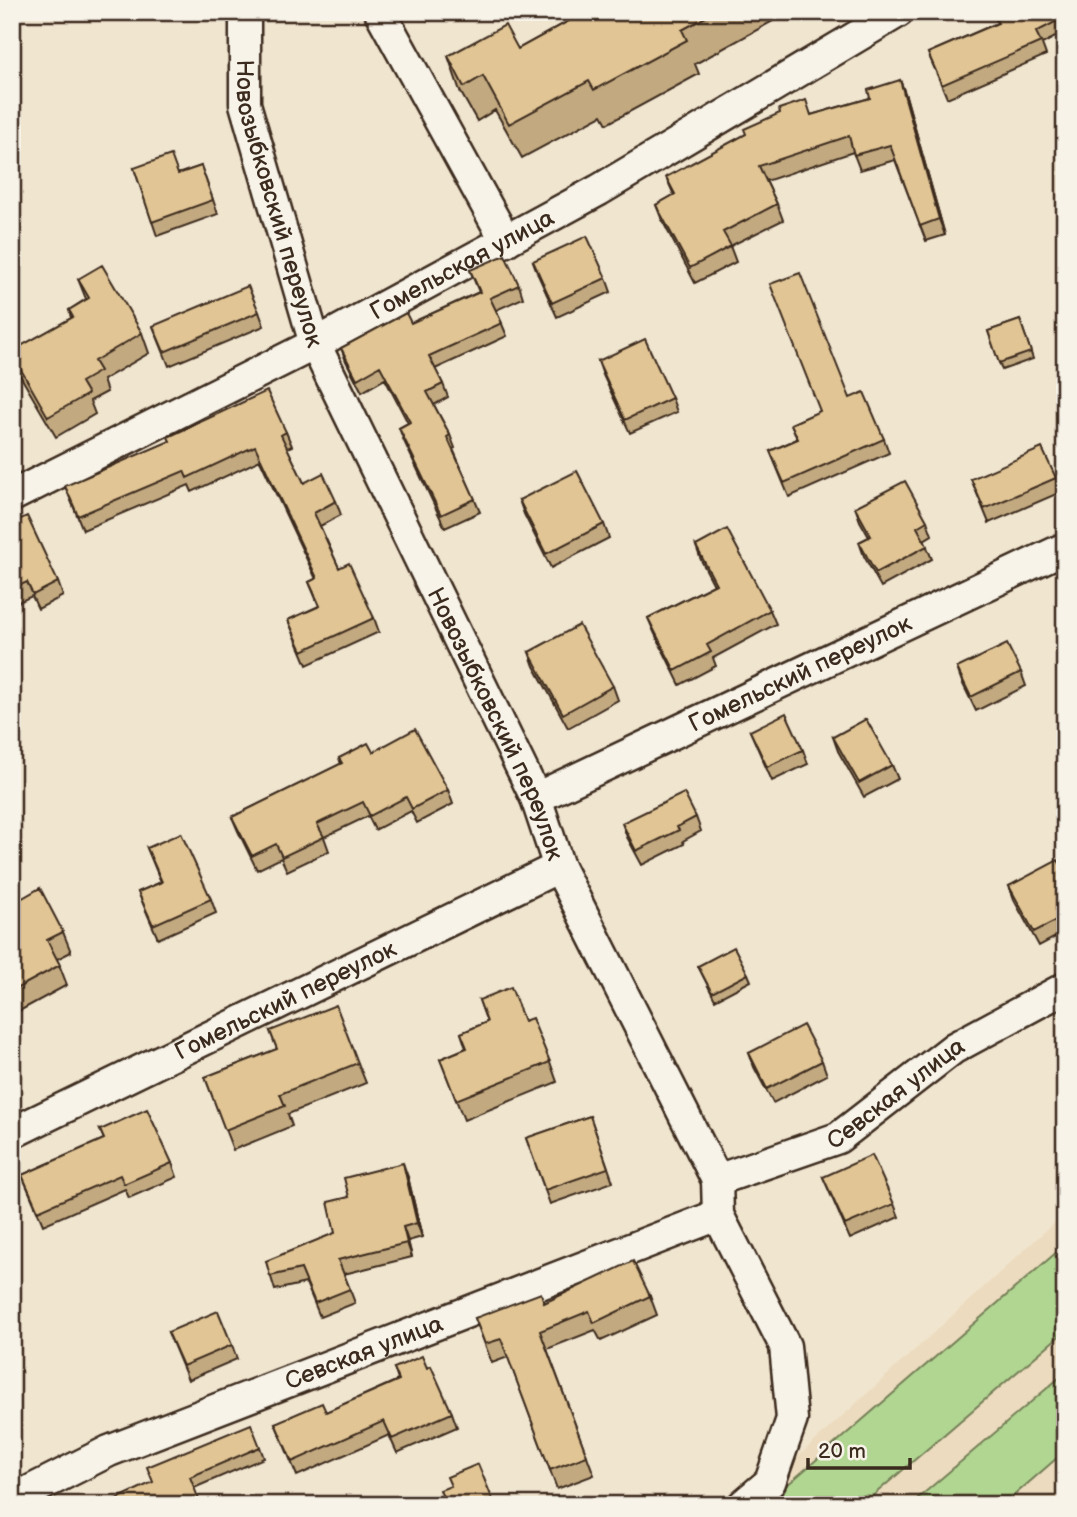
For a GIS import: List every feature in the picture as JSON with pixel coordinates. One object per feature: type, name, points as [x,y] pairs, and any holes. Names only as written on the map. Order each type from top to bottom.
[{"type":"street","name":"Новозыбковский переулок","points":[[245,12],[245,104],[315,344],[536,797],[559,867],[717,1180],[718,1215],[785,1346],[792,1419],[770,1482],[743,1505]]},
{"type":"street","points":[[380,12],[506,241]]},
{"type":"street","name":"Гомельская улица","points":[[12,496],[315,344],[506,241],[599,190],[898,12]]},
{"type":"street","name":"Гомельский переулок","points":[[536,797],[1065,548]]},
{"type":"street","name":"Гомельский переулок","points":[[12,1133],[559,867]]},
{"type":"street","name":"Севская улица","points":[[717,1180],[838,1138],[954,1048],[1065,988]]},
{"type":"street","name":"Севская улица","points":[[12,1500],[109,1451],[718,1215]]},
{"type":"shaded area","points":[[1065,1213],[1065,1505],[743,1505],[803,1452]]},
{"type":"green space","points":[[1065,1245],[1065,1331],[862,1505],[764,1505]]},
{"type":"green space","points":[[1065,1373],[1065,1451],[1003,1505],[910,1505]]},
{"type":"building","points":[[585,12],[715,12],[682,30],[687,40],[594,90],[589,81],[509,124],[483,76],[464,87],[448,56],[505,25],[518,49]]},
{"type":"building","points":[[993,12],[1065,12],[1065,17],[1036,32],[1041,42],[942,85],[928,53],[998,23]]},
{"type":"building","points":[[900,80],[939,219],[920,226],[890,145],[854,155],[849,136],[759,166],[777,204],[723,232],[731,246],[690,268],[656,205],[675,194],[666,177],[746,134],[744,129],[780,113],[779,109],[806,100],[811,115],[870,98],[868,90]]},
{"type":"building","points":[[171,155],[178,174],[201,166],[213,200],[152,222],[134,168]]},
{"type":"building","points":[[587,236],[606,278],[552,303],[533,261]]},
{"type":"building","points":[[505,255],[519,285],[490,298],[502,323],[429,356],[443,384],[427,392],[450,435],[447,437],[475,499],[441,515],[399,428],[410,422],[380,366],[357,379],[341,348],[406,313],[411,323],[480,292],[470,270]]},
{"type":"building","points":[[102,265],[142,333],[94,361],[100,371],[81,382],[88,394],[48,417],[12,351],[73,317],[69,310],[89,298],[78,279]]},
{"type":"building","points":[[800,273],[850,398],[864,392],[884,439],[784,483],[770,451],[798,439],[791,424],[820,411],[770,284]]},
{"type":"building","points":[[248,286],[259,312],[164,352],[153,326]]},
{"type":"building","points":[[1020,320],[1031,352],[999,363],[988,331]]},
{"type":"building","points":[[645,339],[672,398],[625,420],[598,361]]},
{"type":"building","points":[[267,391],[286,432],[281,435],[304,483],[323,473],[336,501],[314,513],[339,568],[349,563],[374,618],[302,651],[288,620],[320,606],[309,582],[317,578],[255,446],[187,478],[184,471],[78,516],[65,486],[170,441],[168,437]]},
{"type":"building","points":[[1042,448],[1056,478],[984,509],[971,479]]},
{"type":"building","points":[[577,471],[604,524],[546,554],[519,500]]},
{"type":"building","points":[[905,481],[927,521],[917,527],[927,546],[876,573],[859,542],[871,536],[855,507]]},
{"type":"building","points":[[27,516],[58,582],[33,595],[27,582],[12,589],[12,523]]},
{"type":"building","points":[[727,529],[770,610],[707,645],[711,652],[675,671],[648,618],[716,584],[696,546]]},
{"type":"building","points":[[579,625],[613,686],[563,714],[529,652]]},
{"type":"building","points":[[1007,644],[1021,672],[971,697],[957,668]]},
{"type":"building","points":[[786,713],[803,750],[767,767],[750,731]]},
{"type":"building","points":[[866,719],[892,765],[859,783],[833,737]]},
{"type":"building","points":[[415,729],[448,790],[412,809],[406,797],[370,816],[363,802],[317,824],[324,837],[282,857],[276,844],[252,856],[232,817],[342,763],[339,758],[368,743],[373,752]]},
{"type":"building","points":[[684,793],[696,817],[677,827],[679,830],[636,851],[622,823]]},
{"type":"building","points":[[181,833],[211,899],[153,925],[138,892],[162,882],[147,848]]},
{"type":"building","points":[[1058,860],[1065,872],[1065,916],[1034,932],[1009,886]]},
{"type":"building","points":[[40,888],[63,932],[47,940],[60,965],[12,991],[12,904]]},
{"type":"building","points":[[734,947],[748,974],[712,993],[698,966]]},
{"type":"building","points":[[511,987],[524,1021],[532,1018],[550,1062],[456,1100],[440,1059],[467,1048],[461,1033],[487,1022],[479,1000]]},
{"type":"building","points":[[336,1005],[358,1063],[280,1094],[285,1106],[225,1130],[205,1077],[277,1049],[270,1031]]},
{"type":"building","points":[[803,1025],[822,1061],[767,1089],[749,1053]]},
{"type":"building","points":[[147,1109],[172,1163],[124,1184],[120,1175],[38,1211],[22,1175],[104,1139],[100,1130]]},
{"type":"building","points":[[590,1116],[608,1168],[545,1190],[526,1138]]},
{"type":"building","points":[[872,1155],[894,1204],[845,1225],[823,1177]]},
{"type":"building","points":[[403,1163],[417,1223],[403,1227],[407,1243],[338,1260],[350,1289],[315,1303],[301,1269],[270,1276],[266,1261],[335,1233],[328,1202],[349,1197],[344,1178]]},
{"type":"building","points":[[633,1261],[650,1296],[594,1323],[589,1311],[540,1331],[587,1456],[550,1470],[501,1339],[485,1344],[475,1318],[541,1293],[544,1303]]},
{"type":"building","points":[[218,1311],[232,1345],[183,1366],[168,1332]]},
{"type":"building","points":[[422,1356],[427,1368],[431,1366],[452,1413],[392,1439],[384,1421],[292,1462],[275,1423],[322,1403],[326,1412],[399,1380],[394,1368]]},
{"type":"building","points":[[251,1424],[260,1447],[190,1477],[201,1505],[104,1505],[153,1482],[147,1467]]},
{"type":"building","points":[[478,1464],[495,1505],[446,1505],[440,1490],[451,1486],[447,1477]]}]
